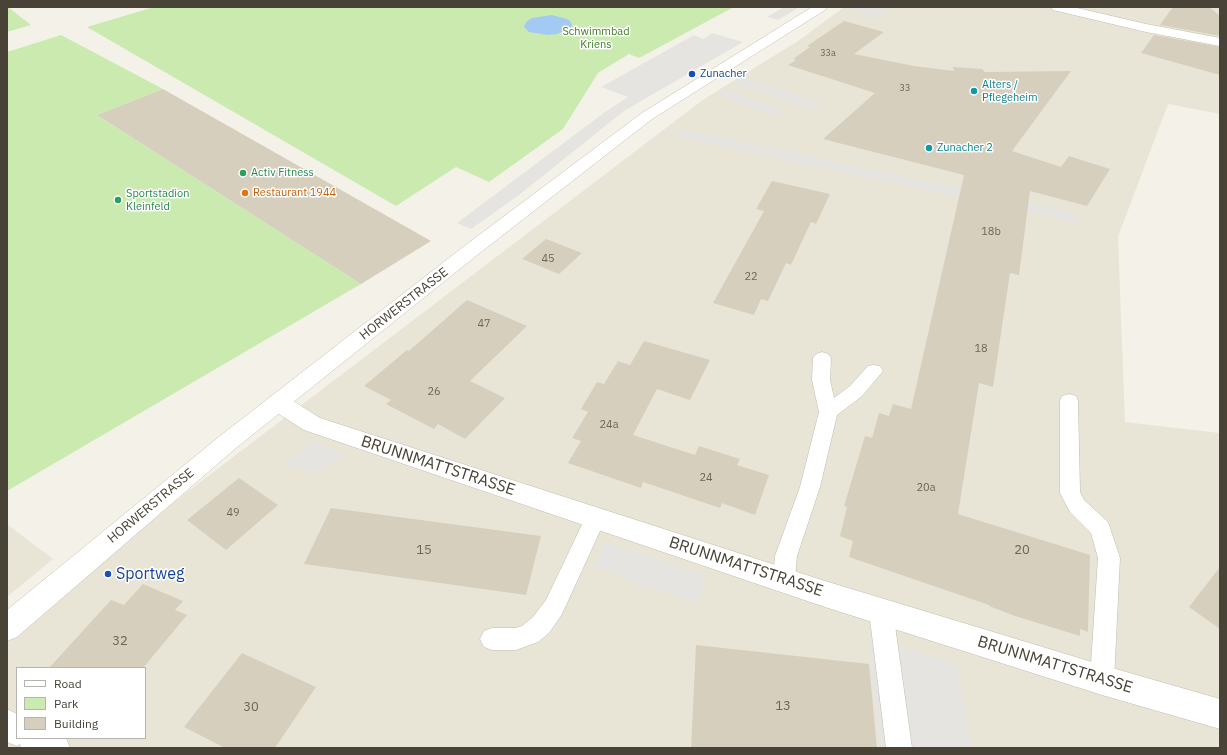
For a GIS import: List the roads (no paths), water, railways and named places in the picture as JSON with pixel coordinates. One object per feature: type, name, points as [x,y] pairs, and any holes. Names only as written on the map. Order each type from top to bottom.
[{"type":"street","name":"HORWERSTRASSE","points":[[7,628],[228,442],[474,248],[647,116],[821,7]]},
{"type":"street","points":[[1057,7],[1146,28],[1220,42]]},
{"type":"street","name":"BRUNNMATTSTRASSE","points":[[278,403],[312,424],[595,518],[881,611],[1102,680],[1220,714]]},
{"type":"street","points":[[7,725],[16,730]]},
{"type":"street","points":[[35,739],[54,748]]},
{"type":"lane","points":[[784,580],[786,556],[810,487],[828,412],[821,380],[822,358]]},
{"type":"lane","points":[[828,412],[856,391],[874,371]]},
{"type":"lane","points":[[1069,401],[1070,493],[1078,506],[1100,528],[1109,558],[1102,680]]},
{"type":"lane","points":[[492,639],[516,639],[530,634],[541,625],[554,607],[595,518]]},
{"type":"lane","points":[[881,611],[899,748]]},
{"type":"water","points":[[552,15],[567,19],[571,22],[572,25],[570,29],[557,34],[548,35],[529,32],[524,27],[526,22],[532,18]]},
{"type":"place","name":"Zunacher","points":[[692,74]]},
{"type":"place","name":"Alters / Pflegeheim","points":[[974,91]]},
{"type":"place","name":"Zunacher 2","points":[[929,148]]},
{"type":"place","name":"Activ Fitness","points":[[243,173]]},
{"type":"place","name":"Restaurant 1944","points":[[245,193]]},
{"type":"place","name":"Sportstadion Kleinfeld","points":[[118,200]]},
{"type":"place","name":"Sportweg","points":[[108,574]]},
{"type":"park label","name":"Schwimmbad Kriens","points":[[596,38]]}]
